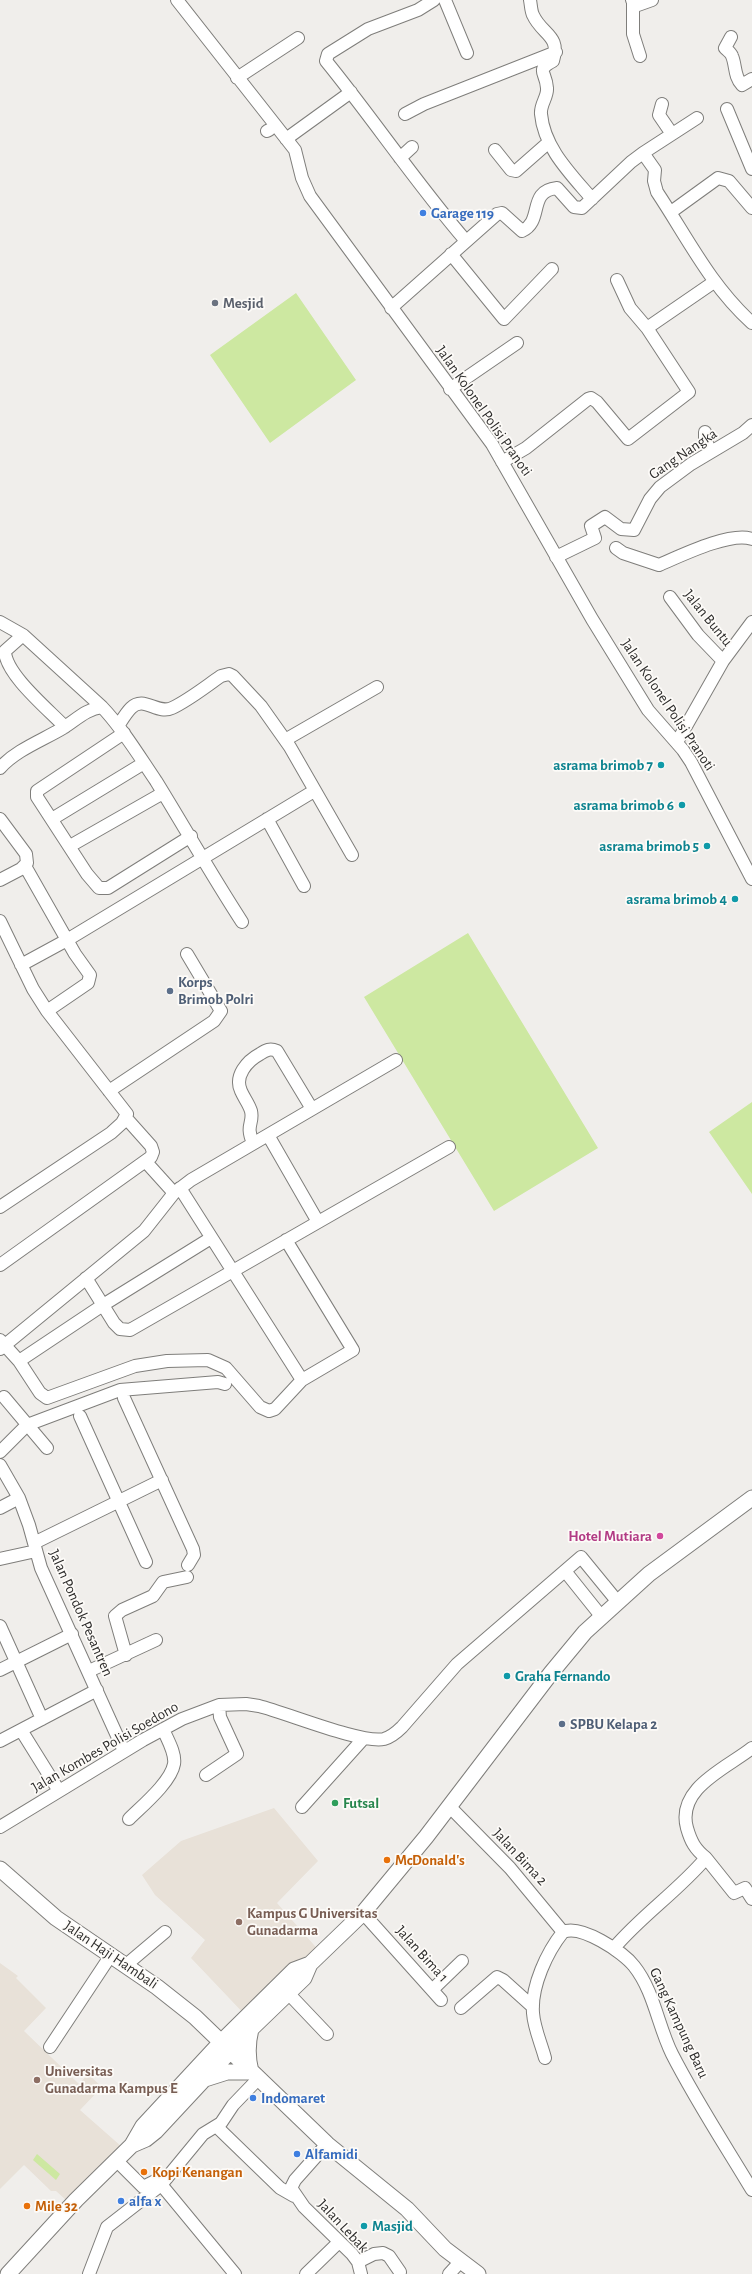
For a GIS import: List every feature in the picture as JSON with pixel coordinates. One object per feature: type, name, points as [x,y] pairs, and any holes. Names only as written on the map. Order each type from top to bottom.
[{"type":"main road","points":[[132,2145],[146,2139],[156,2131],[204,2079],[226,2046],[251,2029],[304,1978],[310,1964],[363,1912],[450,1807],[551,1673],[585,1632],[617,1601],[669,1558],[752,1498]]},
{"type":"main road","name":"Jalan Haji Hambali","points":[[0,1870],[56,1918],[172,1998],[226,2046],[254,2076],[327,2144],[407,2209],[460,2262],[478,2274]]},
{"type":"main road","points":[[8,2274],[76,2200],[132,2145],[143,2126],[226,2046],[294,1970],[310,1964]]},
{"type":"main road","points":[[204,2079],[227,2072],[254,2076],[247,2058],[247,2043],[251,2029]]},
{"type":"street","name":"Jalan Kolonel Polisi Pranoti","points":[[177,0],[298,155],[302,178],[310,196],[502,462],[556,557],[648,710],[691,762],[747,858],[752,879]]},
{"type":"street","points":[[434,0],[418,10],[368,30],[328,54],[326,61],[420,182],[433,203],[466,241]]},
{"type":"street","points":[[445,0],[467,52]]},
{"type":"street","points":[[530,0],[532,15],[551,37],[556,52],[553,61],[543,67],[542,70],[547,88],[540,112],[542,125],[549,142],[570,174],[592,199]]},
{"type":"street","points":[[632,1],[638,5],[652,0]]},
{"type":"street","points":[[632,1],[633,34],[640,56]]},
{"type":"street","points":[[731,37],[725,48],[732,56],[734,68],[740,82],[742,85],[752,79]]},
{"type":"street","points":[[237,78],[298,38]]},
{"type":"street","points":[[405,114],[556,52]]},
{"type":"street","points":[[286,139],[351,92]]},
{"type":"street","points":[[662,104],[659,116],[672,134]]},
{"type":"street","points":[[727,109],[752,169]]},
{"type":"street","points":[[391,308],[500,212],[518,229],[522,231],[527,229],[536,214],[536,203],[541,195],[549,189],[557,188],[577,209],[582,208],[631,162],[697,118]]},
{"type":"street","points":[[495,150],[511,170],[516,171],[549,142]]},
{"type":"street","points":[[400,158],[412,147]]},
{"type":"street","points":[[643,153],[655,170],[654,181],[657,192],[671,212],[682,234],[714,282],[752,323]]},
{"type":"street","points":[[671,212],[718,178],[729,181],[752,208]]},
{"type":"street","points":[[451,254],[504,319],[552,270]]},
{"type":"street","points":[[502,462],[526,448],[588,399],[591,398],[597,402],[628,439],[690,392],[646,328],[630,308],[617,280]]},
{"type":"street","points":[[646,328],[714,282]]},
{"type":"street","points":[[450,389],[517,343]]},
{"type":"street","name":"Gang Nangka","points":[[556,557],[595,538],[591,526],[605,517],[621,529],[634,530],[654,493],[670,479],[710,451],[748,436],[752,425]]},
{"type":"street","points":[[705,432],[705,440],[710,451]]},
{"type":"street","points":[[616,548],[659,565],[697,548],[736,538],[752,539]]},
{"type":"street","name":"Jalan Buntu","points":[[670,596],[698,635],[722,661]]},
{"type":"street","points":[[0,622],[23,635],[102,707],[121,730],[192,836],[203,858],[242,922]]},
{"type":"street","points":[[676,742],[722,661],[752,622]]},
{"type":"street","points":[[23,635],[5,651],[7,663],[22,682],[65,727]]},
{"type":"street","points":[[192,836],[104,889],[94,884],[37,798],[36,791],[121,730],[132,707],[138,703],[149,704],[160,709],[171,708],[221,676],[229,674],[261,706],[285,740],[352,855]]},
{"type":"street","points":[[285,740],[377,687]]},
{"type":"street","points":[[0,768],[29,747],[65,727],[90,710],[102,707]]},
{"type":"street","points":[[52,819],[144,763]]},
{"type":"street","points":[[21,965],[67,940],[314,791]]},
{"type":"street","points":[[70,846],[163,793]]},
{"type":"street","points":[[0,819],[26,854],[28,863],[0,880]]},
{"type":"street","points":[[267,819],[304,886]]},
{"type":"street","points":[[25,866],[91,979],[88,983],[47,1011]]},
{"type":"street","points":[[0,921],[21,965],[47,1011],[63,1035],[124,1110],[126,1118],[151,1146],[152,1152],[146,1162],[0,1265]]},
{"type":"street","points":[[109,1092],[214,1021],[221,1011],[187,954]]},
{"type":"street","points":[[253,1144],[248,1134],[251,1111],[241,1091],[239,1078],[248,1062],[261,1053],[269,1049],[277,1051],[312,1109]]},
{"type":"street","points":[[286,1240],[353,1350],[302,1380],[275,1409],[264,1410],[226,1368],[208,1360],[195,1359],[135,1366],[47,1398],[40,1393],[18,1361],[2,1345],[144,1231],[177,1191],[268,1135],[396,1060]]},
{"type":"street","points":[[0,1207],[111,1133],[126,1118]]},
{"type":"street","points":[[268,1135],[318,1222]]},
{"type":"street","points":[[86,1278],[120,1329],[130,1330],[449,1147]]},
{"type":"street","points":[[146,1162],[177,1191],[211,1238],[233,1270],[302,1380]]},
{"type":"street","points":[[18,1361],[103,1305],[211,1238]]},
{"type":"street","points":[[0,1452],[27,1425],[120,1390],[218,1382],[225,1384]]},
{"type":"street","points":[[4,1397],[47,1448]]},
{"type":"street","points":[[124,1398],[193,1549],[194,1555],[188,1565]]},
{"type":"street","points":[[80,1416],[146,1562]]},
{"type":"street","name":"Jalan Pondok Pesantren","points":[[0,1465],[19,1498],[41,1568],[124,1751]]},
{"type":"street","points":[[0,1559],[35,1547],[118,1501],[162,1480]]},
{"type":"street","points":[[0,1508],[19,1498]]},
{"type":"street","name":"Jalan Kombes Polisi Soedono","points":[[2,1822],[59,1791],[163,1728],[219,1705],[246,1704],[266,1708],[363,1739],[384,1739],[398,1731],[457,1664],[581,1557],[617,1601]]},
{"type":"street","points":[[564,1571],[601,1616]]},
{"type":"street","points":[[126,1654],[115,1621],[118,1613],[153,1596],[163,1582],[187,1577]]},
{"type":"street","points":[[0,1626],[42,1719]]},
{"type":"street","points":[[0,1670],[72,1634]]},
{"type":"street","points":[[88,1671],[156,1640]]},
{"type":"street","points":[[0,1741],[97,1690]]},
{"type":"street","points":[[206,1775],[237,1754],[220,1717],[219,1705]]},
{"type":"street","points":[[129,1819],[166,1781],[174,1764],[171,1748],[163,1728]]},
{"type":"street","points":[[21,1730],[59,1791]]},
{"type":"street","points":[[302,1808],[363,1739]]},
{"type":"street","points":[[752,1748],[701,1786],[688,1802],[686,1825],[690,1841],[706,1858],[734,1893],[745,1888],[752,1898]]},
{"type":"street","name":"Jalan Bima 2","points":[[450,1807],[510,1868],[563,1932]]},
{"type":"street","points":[[614,1948],[630,1930],[672,1894],[706,1858]]},
{"type":"street","name":"Jalan Bima 1","points":[[363,1912],[441,2000]]},
{"type":"street","name":"Gang Kampung Baru","points":[[563,1932],[568,1930],[582,1932],[614,1948],[633,1965],[642,1979],[671,2053],[752,2190]]},
{"type":"street","points":[[126,1965],[165,1932]]},
{"type":"street","points":[[545,2058],[533,2007],[535,1991],[545,1964],[563,1932]]},
{"type":"street","points":[[50,2047],[111,1955]]},
{"type":"street","points":[[432,1990],[462,1960]]},
{"type":"street","points":[[461,2008],[497,1977],[503,1980],[533,2007]]},
{"type":"street","points":[[288,1993],[327,2034]]},
{"type":"street","points":[[89,2274],[107,2227],[161,2185],[204,2134],[217,2127],[254,2076]]},
{"type":"street","name":"Jalan Lebak","points":[[217,2127],[280,2188],[294,2196],[340,2242],[359,2268]]},
{"type":"street","points":[[294,2196],[292,2185],[327,2144]]},
{"type":"street","points":[[116,2160],[143,2188],[155,2181],[161,2185],[235,2274]]},
{"type":"street","points":[[306,2274],[340,2242]]},
{"type":"street","points":[[359,2268],[374,2254],[384,2252],[389,2256],[400,2272]]},
{"type":"street","points":[[449,2274],[460,2262]]},
{"type":"shaded area","name":"Kampus G Universitas Gunadarma","points":[[274,1808],[318,1861],[277,1903],[321,1953],[248,2018],[191,1958],[205,1940],[155,1895],[142,1875],[181,1841]]},
{"type":"shaded area","name":"Universitas Gunadarma Kampus E","points":[[0,1963],[18,1976],[16,1978],[46,2008],[24,2031],[79,2084],[88,2074],[102,2087],[80,2110],[122,2147],[67,2201],[56,2191],[51,2191],[24,2165],[0,2189]]},
{"type":"green space","points":[[296,293],[356,380],[270,443],[210,355]]},
{"type":"green space","points":[[468,933],[598,1148],[494,1211],[364,997]]},
{"type":"green space","points":[[752,1102],[752,1194],[709,1132]]},
{"type":"green space","points":[[37,2154],[60,2174],[56,2180],[33,2160]]},
{"type":"place","name":"Garage 119","points":[[423,213]]},
{"type":"place","name":"Mesjid","points":[[215,303]]},
{"type":"place","name":"asrama brimob 7","points":[[661,765]]},
{"type":"place","name":"asrama brimob 6","points":[[682,805]]},
{"type":"place","name":"asrama brimob 5","points":[[707,846]]},
{"type":"place","name":"asrama brimob 4","points":[[735,899]]},
{"type":"place","name":"Korps Brimob Polri","points":[[170,991]]},
{"type":"place","name":"Hotel Mutiara","points":[[660,1536]]},
{"type":"place","name":"Graha Fernando","points":[[507,1676]]},
{"type":"place","name":"SPBU Kelapa 2","points":[[562,1724]]},
{"type":"place","name":"Futsal","points":[[335,1803]]},
{"type":"place","name":"McDonald's","points":[[387,1860]]},
{"type":"place","name":"Kampus G Universitas Gunadarma","points":[[239,1922]]},
{"type":"place","name":"Universitas Gunadarma Kampus E","points":[[37,2080]]},
{"type":"place","name":"Indomaret","points":[[253,2098]]},
{"type":"place","name":"Alfamidi","points":[[297,2154]]},
{"type":"place","name":"Kopi Kenangan","points":[[144,2172]]},
{"type":"place","name":"alfa x","points":[[121,2201]]},
{"type":"place","name":"Mile 32","points":[[27,2206]]},
{"type":"place","name":"Masjid","points":[[364,2226]]}]
